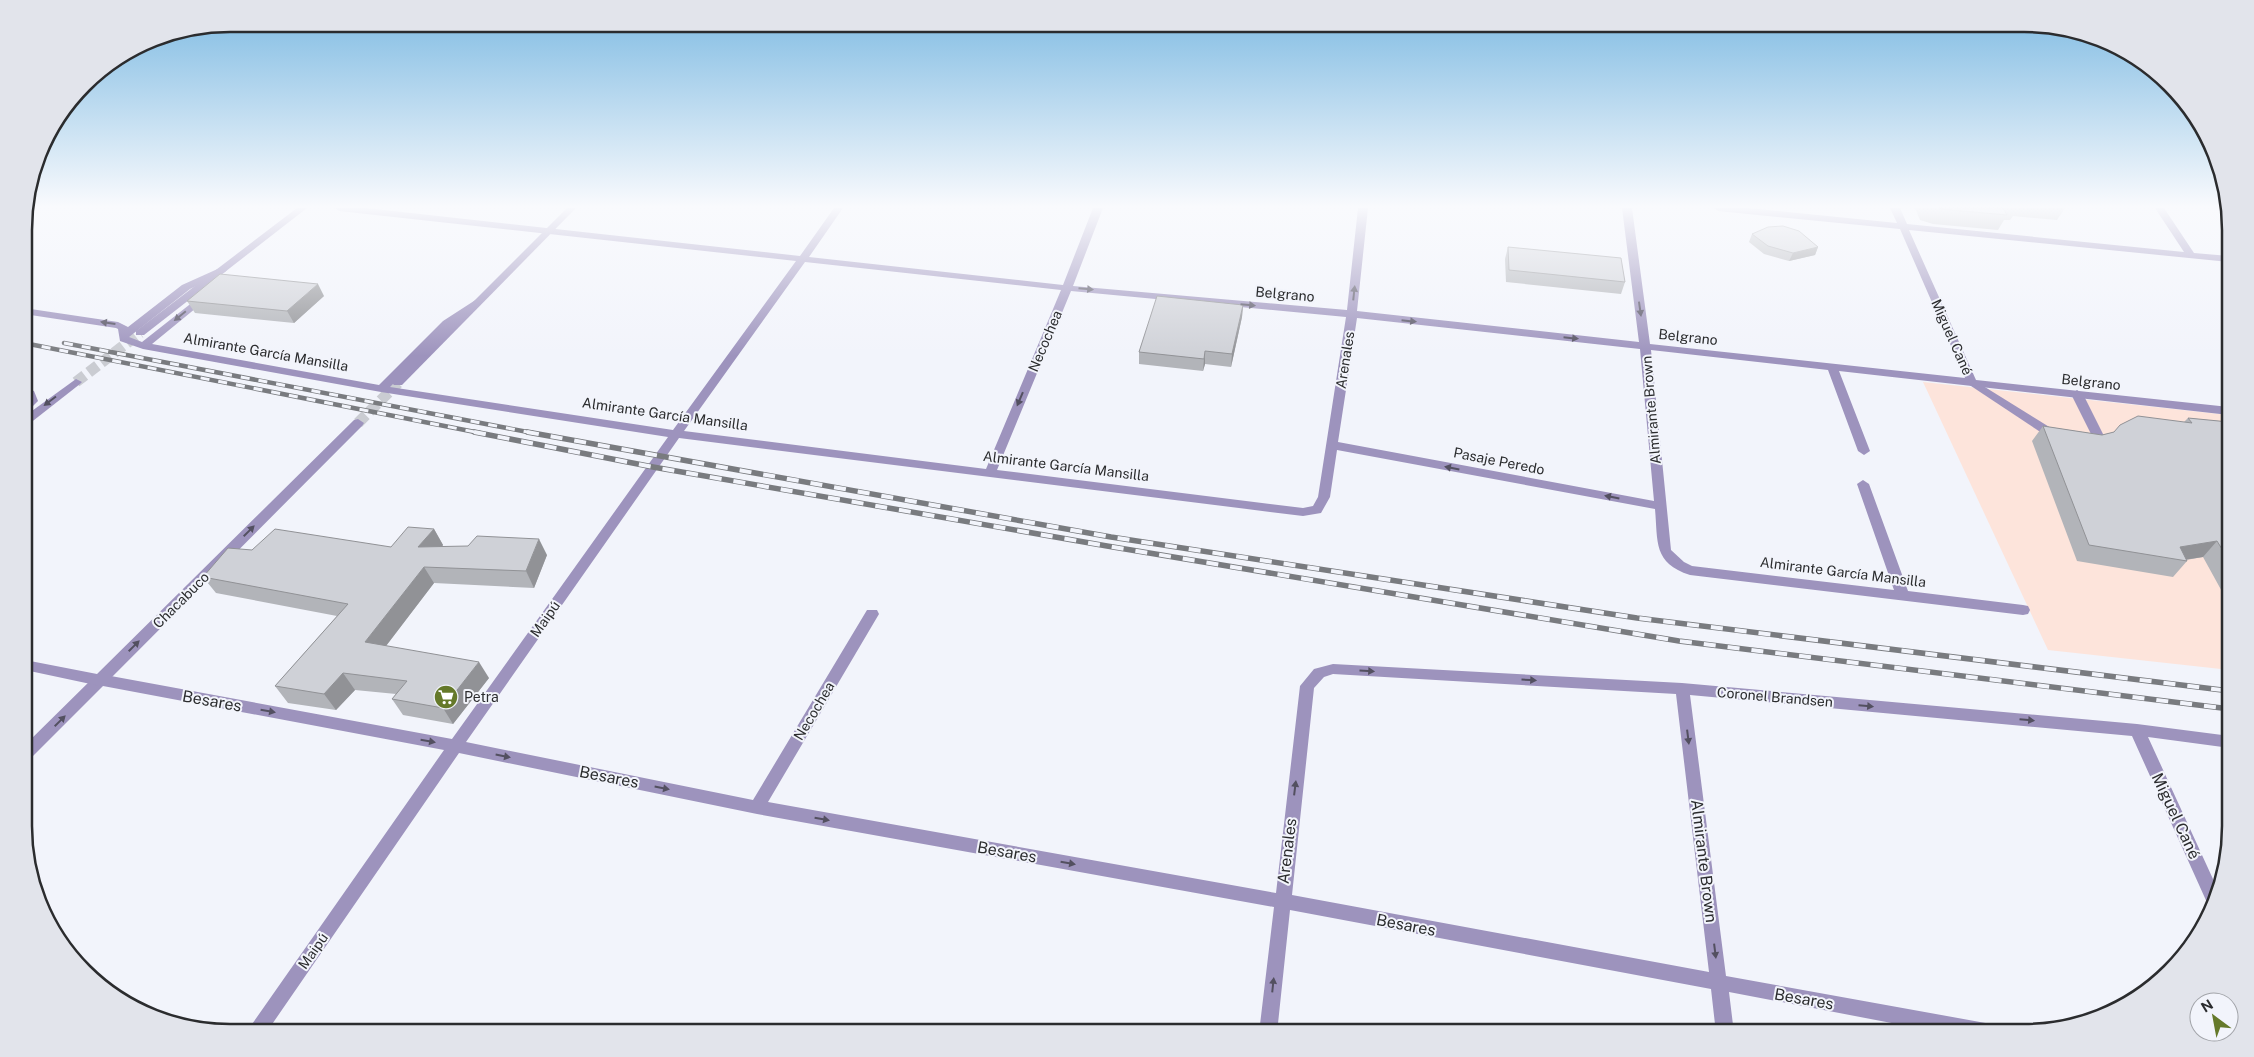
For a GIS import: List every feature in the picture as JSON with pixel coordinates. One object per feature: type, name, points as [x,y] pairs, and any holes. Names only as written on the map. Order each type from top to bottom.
[{"type":"street","points":[[140,333],[239,257]]},
{"type":"street","points":[[398,383],[524,257]]},
{"type":"street","name":"Belgrano","points":[[797,257],[1067,288],[1352,314],[2222,410]]},
{"type":"street","name":"Necochea","points":[[990,472],[1079,257]]},
{"type":"street","name":"Arenales","points":[[1317,510],[1324,497],[1352,314],[1358,257]]},
{"type":"street","name":"Almirante Brown","points":[[1633,257],[1645,346],[1665,552]]},
{"type":"street","name":"Miguel Cané","points":[[1917,257],[1972,382]]},
{"type":"street","name":"Maipú","points":[[262,1024],[455,746],[676,434],[804,258]]},
{"type":"street","points":[[124,335],[186,287],[224,269]]},
{"type":"street","points":[[143,346],[209,293],[216,285],[224,269]]},
{"type":"street","points":[[381,389],[447,323],[485,296]]},
{"type":"street","name":"Almirante García Mansilla","points":[[32,312],[118,325],[123,327],[124,339],[143,346],[381,389],[676,434],[1303,512],[1317,510]]},
{"type":"street","points":[[1832,367],[1864,451]]},
{"type":"street","points":[[32,415],[76,382]]},
{"type":"street","points":[[1972,382],[2057,437],[2065,439]]},
{"type":"street","points":[[2077,394],[2101,442],[2083,441]]},
{"type":"street","name":"Chacabuco","points":[[32,748],[358,423]]},
{"type":"street","name":"Pasaje Peredo","points":[[1332,446],[1660,506]]},
{"type":"street","points":[[1864,484],[1903,596]]},
{"type":"street","name":"Almirante García Mansilla","points":[[1665,552],[1679,566],[1690,570],[2023,610]]},
{"type":"street","name":"Necochea","points":[[757,807],[872,614]]},
{"type":"street","name":"Besares","points":[[32,666],[455,746],[757,807],[1281,901],[1942,1024]]},
{"type":"street","name":"Coronel Brandsen","points":[[1319,673],[1333,669],[1682,689],[2137,730],[2222,741]]},
{"type":"street","name":"Arenales","points":[[1269,1024],[1281,901],[1307,686],[1319,673]]},
{"type":"street","name":"Almirante Brown","points":[[1682,689],[1723,1024]]},
{"type":"street","name":"Miguel Cané","points":[[2137,730],[2210,892]]},
{"type":"shaded area","points":[[1923,382],[2222,414],[2222,669],[2048,650]]},
{"type":"building","points":[[1508,257],[1621,258],[1625,282],[1509,270]]},
{"type":"building","points":[[220,274],[318,284],[287,311],[187,301]]},
{"type":"building","points":[[1157,296],[1243,305],[1232,354],[1205,351],[1204,359],[1139,352]]},
{"type":"building","points":[[2138,416],[2192,423],[2188,418],[2222,421],[2222,549],[2217,541],[2180,547],[2187,561],[2089,545],[2043,426],[2102,435],[2114,432],[2120,425]]},
{"type":"building","points":[[408,527],[434,529],[418,547],[468,546],[477,536],[539,539],[526,571],[424,567],[365,642],[479,662],[443,708],[392,699],[407,681],[343,673],[324,694],[275,686],[348,604],[203,577],[228,548],[252,550],[275,529],[391,547]]},
{"type":"tunnel","points":[[76,382],[140,333]]},
{"type":"tunnel","points":[[358,423],[398,383]]},
{"type":"railway","points":[[64,343],[533,433]]},
{"type":"railway","points":[[32,345],[480,433]]},
{"type":"railway","points":[[474,432],[653,467],[1107,546],[1679,641],[2222,708]]},
{"type":"railway","points":[[527,432],[1111,537],[1637,618],[2222,690]]},
{"type":"place","name":"Petra","points":[[446,697]]}]
